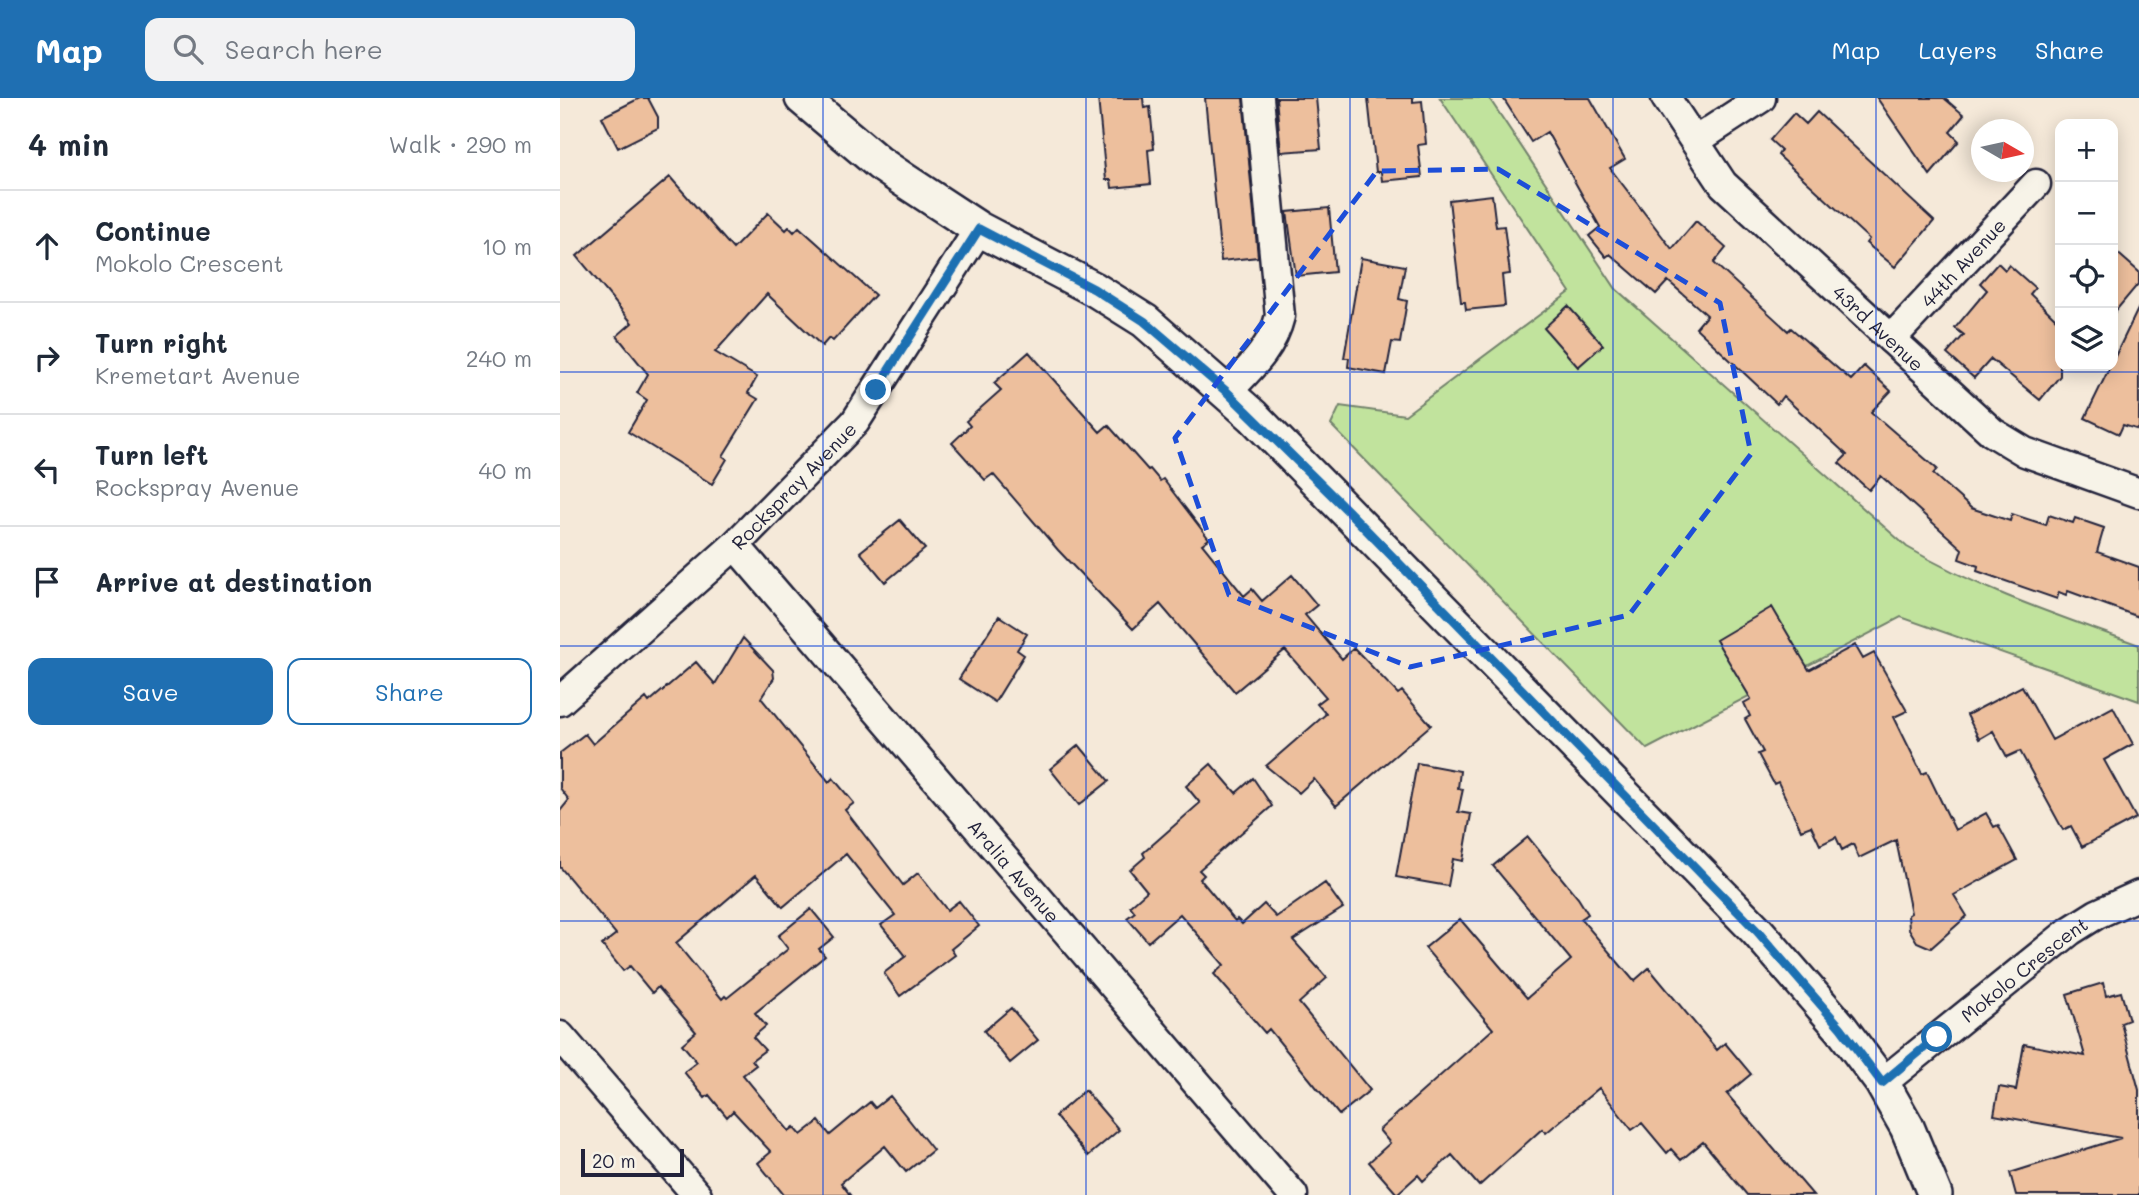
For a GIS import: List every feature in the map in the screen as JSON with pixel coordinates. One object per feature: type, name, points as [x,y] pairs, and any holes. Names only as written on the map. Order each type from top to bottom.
[{"type":"street","points":[[802,98],[879,163],[979,229],[1094,289],[1144,321],[1227,392],[1348,511],[1757,931],[1841,1028],[1882,1083],[1907,1127],[1935,1195]]},
{"type":"street","points":[[1227,392],[1265,352],[1275,336],[1280,316],[1259,98]]},
{"type":"street","name":"43rd Avenue","points":[[1666,98],[1723,184],[1746,208],[2003,439],[2025,452],[2139,493]]},
{"type":"street","points":[[1695,141],[1761,98]]},
{"type":"street","name":"44th Avenue","points":[[1891,340],[2036,184]]},
{"type":"street","name":"Rockspray Avenue","points":[[560,701],[735,545],[855,422],[979,229]]},
{"type":"street","name":"Aralia Avenue","points":[[735,545],[1293,1195]]},
{"type":"street","name":"Mokolo Crescent","points":[[1882,1083],[2070,932],[2097,914],[2139,894]]},
{"type":"street","points":[[560,1036],[697,1195]]},
{"type":"highlighted area","points":[[1498,169],[1720,303],[1751,454],[1629,615],[1410,667],[1229,595],[1175,438],[1377,171]]},
{"type":"green space","points":[[1440,98],[1489,98],[1616,289],[1907,547],[1991,589],[2139,645],[2139,701],[1901,617],[1647,749],[1331,425],[1340,406],[1405,415],[1570,292]]},
{"type":"building","points":[[640,98],[648,98],[658,117],[658,128],[618,148],[602,117]]},
{"type":"building","points":[[1098,98],[1143,98],[1144,108],[1150,107],[1154,149],[1148,150],[1151,184],[1112,188],[1111,180],[1106,180]]},
{"type":"building","points":[[1205,98],[1243,98],[1258,257],[1221,261]]},
{"type":"building","points":[[1276,98],[1316,98],[1321,149],[1281,152]]},
{"type":"building","points":[[1368,98],[1413,98],[1413,102],[1422,101],[1426,144],[1418,145],[1422,177],[1382,181],[1381,172],[1376,172]]},
{"type":"building","points":[[1503,98],[1590,98],[1625,159],[1610,168],[1672,249],[1696,221],[1726,248],[1714,263],[1788,331],[1791,328],[1851,380],[1864,366],[1891,391],[1871,412],[1937,469],[1933,474],[1971,508],[2010,521],[2012,514],[2046,525],[2049,515],[2073,523],[2075,518],[2104,528],[2097,552],[2139,567],[2139,617],[2068,591],[2066,595],[2059,592],[2057,599],[1977,571],[1978,566],[1959,559],[1962,549],[1881,476],[1869,490],[1839,463],[1847,455],[1783,396],[1777,404],[1696,328],[1707,315],[1668,281],[1656,294],[1610,254],[1606,257],[1589,236],[1600,227],[1547,132],[1531,142]]},
{"type":"building","points":[[1877,98],[1944,98],[1964,115],[1950,132],[1959,141],[1930,175]]},
{"type":"building","points":[[1817,112],[1934,221],[1895,267],[1866,243],[1869,239],[1778,155],[1781,150],[1770,140],[1794,113],[1806,124]]},
{"type":"building","points":[[670,177],[733,249],[768,213],[786,230],[789,227],[794,232],[799,227],[875,295],[833,341],[829,338],[822,346],[767,294],[715,352],[757,377],[748,393],[758,399],[723,456],[727,459],[712,484],[628,432],[647,400],[637,393],[648,374],[617,336],[632,323],[577,256]]},
{"type":"building","points":[[1492,195],[1496,227],[1504,226],[1510,274],[1502,275],[1505,306],[1466,310],[1465,302],[1461,302],[1449,200]]},
{"type":"building","points":[[1329,208],[1335,272],[1296,276],[1287,212]]},
{"type":"building","points":[[2118,253],[2139,272],[2139,283],[2118,308]]},
{"type":"building","points":[[1361,258],[1405,266],[1399,299],[1407,301],[1400,343],[1392,342],[1386,374],[1348,367],[1349,358],[1344,358]]},
{"type":"building","points":[[1998,263],[2005,270],[2009,265],[2035,288],[2030,294],[2055,318],[2055,371],[2060,371],[2060,376],[2040,400],[1991,359],[1974,378],[1947,354],[1964,335],[1955,328],[1987,290],[1980,283]]},
{"type":"building","points":[[1568,306],[1603,345],[1578,367],[1544,328]]},
{"type":"building","points":[[2139,307],[2139,430],[2123,425],[2119,434],[2085,418],[2108,371],[2118,371],[2118,350]]},
{"type":"building","points":[[1029,352],[1100,432],[1108,425],[1148,470],[1160,481],[1163,479],[1209,539],[1202,544],[1244,596],[1252,589],[1262,601],[1292,575],[1317,605],[1305,615],[1342,659],[1354,648],[1398,694],[1402,691],[1431,725],[1336,806],[1314,779],[1299,793],[1266,766],[1326,714],[1317,704],[1326,697],[1285,650],[1235,692],[1160,604],[1133,629],[1058,550],[993,474],[985,480],[952,443],[970,426],[966,421],[1001,390],[994,383]]},
{"type":"building","points":[[900,520],[925,549],[885,582],[860,552]]},
{"type":"building","points":[[1772,607],[1809,670],[1855,645],[1863,659],[1874,653],[1907,711],[1894,717],[1922,774],[1927,772],[1955,830],[1986,813],[1994,827],[1998,825],[2017,860],[1954,895],[1967,916],[1931,948],[1917,942],[1909,929],[1908,915],[1911,913],[1896,840],[1859,858],[1853,844],[1842,850],[1836,837],[1820,845],[1811,826],[1801,830],[1778,782],[1774,784],[1758,754],[1763,752],[1745,719],[1750,716],[1744,703],[1751,699],[1716,640]]},
{"type":"building","points":[[999,616],[1027,634],[1017,650],[1024,655],[995,702],[959,679]]},
{"type":"building","points":[[743,638],[773,670],[774,678],[761,698],[829,782],[833,778],[854,803],[845,810],[903,885],[918,873],[947,910],[959,901],[979,926],[951,949],[955,955],[900,996],[884,973],[906,956],[881,925],[895,915],[846,854],[783,907],[756,875],[676,943],[722,999],[725,996],[727,998],[788,949],[778,936],[811,909],[834,937],[819,949],[825,956],[755,1013],[766,1026],[753,1037],[765,1050],[752,1060],[756,1065],[743,1075],[789,1131],[794,1127],[801,1135],[819,1121],[830,1135],[870,1102],[875,1108],[890,1096],[933,1150],[906,1172],[885,1146],[841,1183],[850,1195],[784,1195],[758,1163],[771,1152],[733,1111],[727,1117],[709,1095],[705,1098],[684,1072],[697,1062],[682,1044],[696,1032],[658,987],[652,993],[630,966],[623,971],[602,945],[616,934],[560,867],[560,811],[569,800],[560,788],[560,753],[585,734],[593,744],[646,698],[649,702],[696,662],[715,684]]},
{"type":"building","points":[[2022,686],[2052,740],[2113,707],[2133,744],[2104,760],[2136,818],[2082,847],[2071,826],[2063,830],[2020,751],[2007,757],[1993,731],[1979,739],[1967,715]]},
{"type":"building","points":[[1079,745],[1109,781],[1079,805],[1050,769]]},
{"type":"building","points":[[1417,763],[1460,771],[1458,788],[1463,789],[1458,812],[1471,814],[1463,861],[1453,859],[1448,886],[1396,877]]},
{"type":"building","points":[[1211,764],[1236,793],[1253,778],[1272,806],[1199,870],[1204,875],[1200,879],[1235,921],[1237,919],[1242,924],[1264,904],[1276,917],[1325,883],[1343,908],[1293,940],[1327,978],[1299,1003],[1370,1090],[1339,1115],[1269,1029],[1265,1033],[1214,974],[1224,965],[1180,914],[1148,942],[1127,918],[1135,912],[1130,906],[1147,891],[1130,870],[1145,857],[1143,853],[1200,803],[1186,786]]},
{"type":"building","points":[[1528,837],[1578,898],[1588,914],[1581,919],[1634,981],[1649,968],[1717,1050],[1725,1043],[1751,1074],[1727,1094],[1813,1195],[1747,1195],[1703,1142],[1681,1160],[1671,1149],[1667,1153],[1642,1123],[1632,1130],[1599,1088],[1546,1133],[1542,1129],[1479,1186],[1452,1155],[1423,1181],[1418,1175],[1397,1194],[1369,1162],[1390,1143],[1379,1130],[1493,1029],[1425,948],[1460,919],[1527,998],[1571,960],[1493,866]]},
{"type":"building","points":[[2103,983],[2106,996],[2121,992],[2129,1020],[2121,1023],[2139,1090],[2139,1195],[2016,1195],[2010,1173],[2121,1138],[1994,1115],[1999,1087],[2016,1090],[2024,1044],[2085,1056],[2067,994]]},
{"type":"building","points":[[1011,1008],[1038,1040],[1010,1063],[984,1031]]},
{"type":"building","points":[[1085,1090],[1119,1130],[1088,1156],[1055,1116]]},
{"type":"route","points":[[876,390],[979,229],[1094,289],[1144,321],[1199,366],[1348,511],[1757,931],[1841,1028],[1882,1083],[1937,1037]]}]
